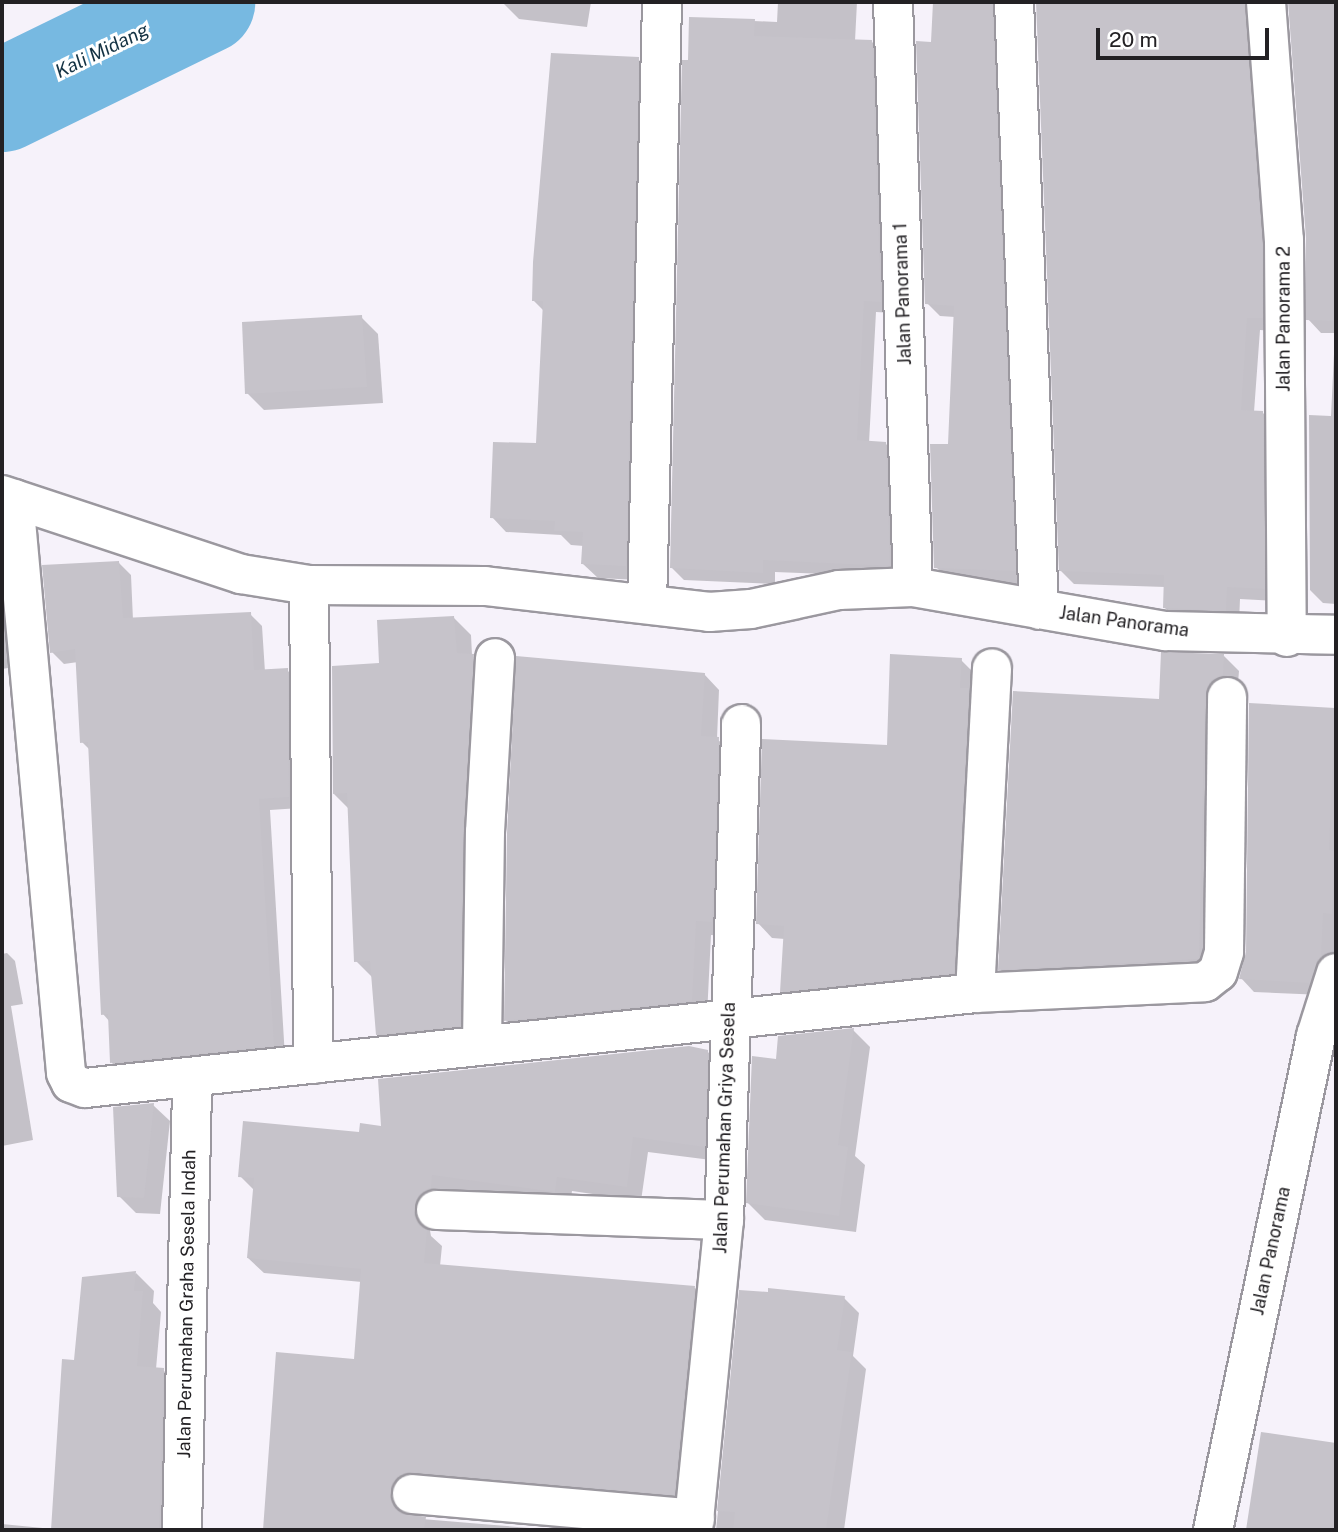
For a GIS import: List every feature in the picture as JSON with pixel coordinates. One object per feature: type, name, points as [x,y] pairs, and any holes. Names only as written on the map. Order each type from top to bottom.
[{"type":"street","name":"Jalan Panorama 1","points":[[893,2],[913,587]]},
{"type":"street","points":[[1014,2],[1039,609]]},
{"type":"street","name":"Jalan Panorama 2","points":[[1266,2],[1284,240],[1287,637]]},
{"type":"street","points":[[646,604],[662,4]]},
{"type":"street","name":"Jalan Panorama","points":[[8,497],[241,574],[309,585],[485,586],[709,612],[751,609],[839,590],[913,587],[1166,631],[1287,637],[1336,635]]},
{"type":"street","points":[[8,497],[66,1073],[71,1083],[85,1088],[192,1079],[482,1045],[975,993],[1205,982],[1218,972],[1224,952],[1227,697]]},
{"type":"street","points":[[309,585],[313,1064]]},
{"type":"street","points":[[482,1045],[485,832],[495,658]]},
{"type":"street","points":[[975,993],[992,668]]},
{"type":"street","name":"Jalan Perumahan Griya Sesela","points":[[694,1525],[724,1220],[741,724]]},
{"type":"street","name":"Jalan Panorama","points":[[1213,1530],[1316,1036],[1336,973]]},
{"type":"street","name":"Jalan Perumahan Graha Sesela Indah","points":[[182,1530],[192,1079]]},
{"type":"street","points":[[436,1210],[724,1220]]},
{"type":"street","points":[[412,1494],[694,1525]]},
{"type":"building","points":[[933,2],[992,2],[1016,571],[934,568],[930,444],[948,444],[954,306],[925,304],[916,41],[931,42]]},
{"type":"building","points":[[1036,2],[1244,2],[1262,241],[1263,318],[1247,318],[1241,410],[1263,411],[1265,589],[1227,587],[1226,611],[1163,608],[1164,575],[1059,571]]},
{"type":"building","points":[[1288,2],[1336,2],[1336,321],[1306,320],[1306,238]]},
{"type":"building","points":[[689,17],[755,19],[754,36],[872,40],[881,302],[864,301],[857,440],[886,442],[890,566],[763,560],[763,573],[670,568],[682,60],[688,60]]},
{"type":"building","points":[[551,53],[639,57],[626,566],[581,564],[583,532],[554,531],[555,521],[490,518],[493,442],[536,443],[543,301],[532,301],[533,262]]},
{"type":"building","points":[[362,315],[367,387],[245,394],[242,322]]},
{"type":"building","points":[[119,561],[123,618],[251,612],[254,670],[288,668],[289,797],[259,799],[274,1046],[110,1063],[108,1014],[101,1015],[88,742],[80,743],[75,649],[50,653],[42,565]]},
{"type":"building","points":[[2,606],[7,659],[2,660]]},
{"type":"building","points":[[454,616],[457,653],[474,654],[463,832],[460,1026],[376,1035],[370,961],[354,962],[347,793],[333,794],[332,666],[379,663],[377,620]]},
{"type":"building","points":[[1161,652],[1224,654],[1223,676],[1209,685],[1205,697],[1199,959],[998,970],[1013,691],[1159,699]]},
{"type":"building","points":[[890,654],[962,658],[960,688],[969,688],[954,973],[780,992],[784,926],[756,924],[762,739],[887,745]]},
{"type":"building","points":[[516,656],[705,673],[701,736],[719,737],[712,922],[696,921],[692,1001],[504,1021],[507,833]]},
{"type":"building","points":[[1249,703],[1335,708],[1329,850],[1335,851],[1332,914],[1323,913],[1321,957],[1310,983],[1239,979],[1246,952]]},
{"type":"building","points":[[854,1028],[838,1145],[848,1147],[839,1216],[746,1203],[752,1056],[776,1059],[778,1036]]},
{"type":"building","points":[[689,1046],[708,1050],[705,1147],[633,1137],[627,1187],[557,1177],[555,1192],[432,1175],[431,1189],[418,1198],[414,1209],[417,1221],[427,1230],[424,1263],[695,1286],[674,1495],[413,1472],[394,1482],[392,1503],[400,1512],[426,1517],[424,1530],[263,1530],[276,1352],[354,1359],[361,1269],[247,1258],[254,1178],[238,1177],[243,1121],[359,1132],[360,1123],[381,1126],[378,1079]]},
{"type":"building","points":[[154,1103],[144,1198],[117,1197],[113,1107]]},
{"type":"building","points":[[136,1271],[134,1291],[143,1291],[137,1366],[164,1368],[159,1530],[51,1530],[62,1359],[74,1360],[82,1277]]},
{"type":"building","points":[[768,1288],[845,1296],[837,1350],[852,1352],[826,1530],[733,1530],[735,1512],[717,1511],[739,1290],[768,1292]]},
{"type":"building","points":[[1261,1432],[1336,1443],[1336,1530],[1246,1530]]},
{"type":"waterway","name":"Kali Midang","points":[[2,100],[203,2]]}]
